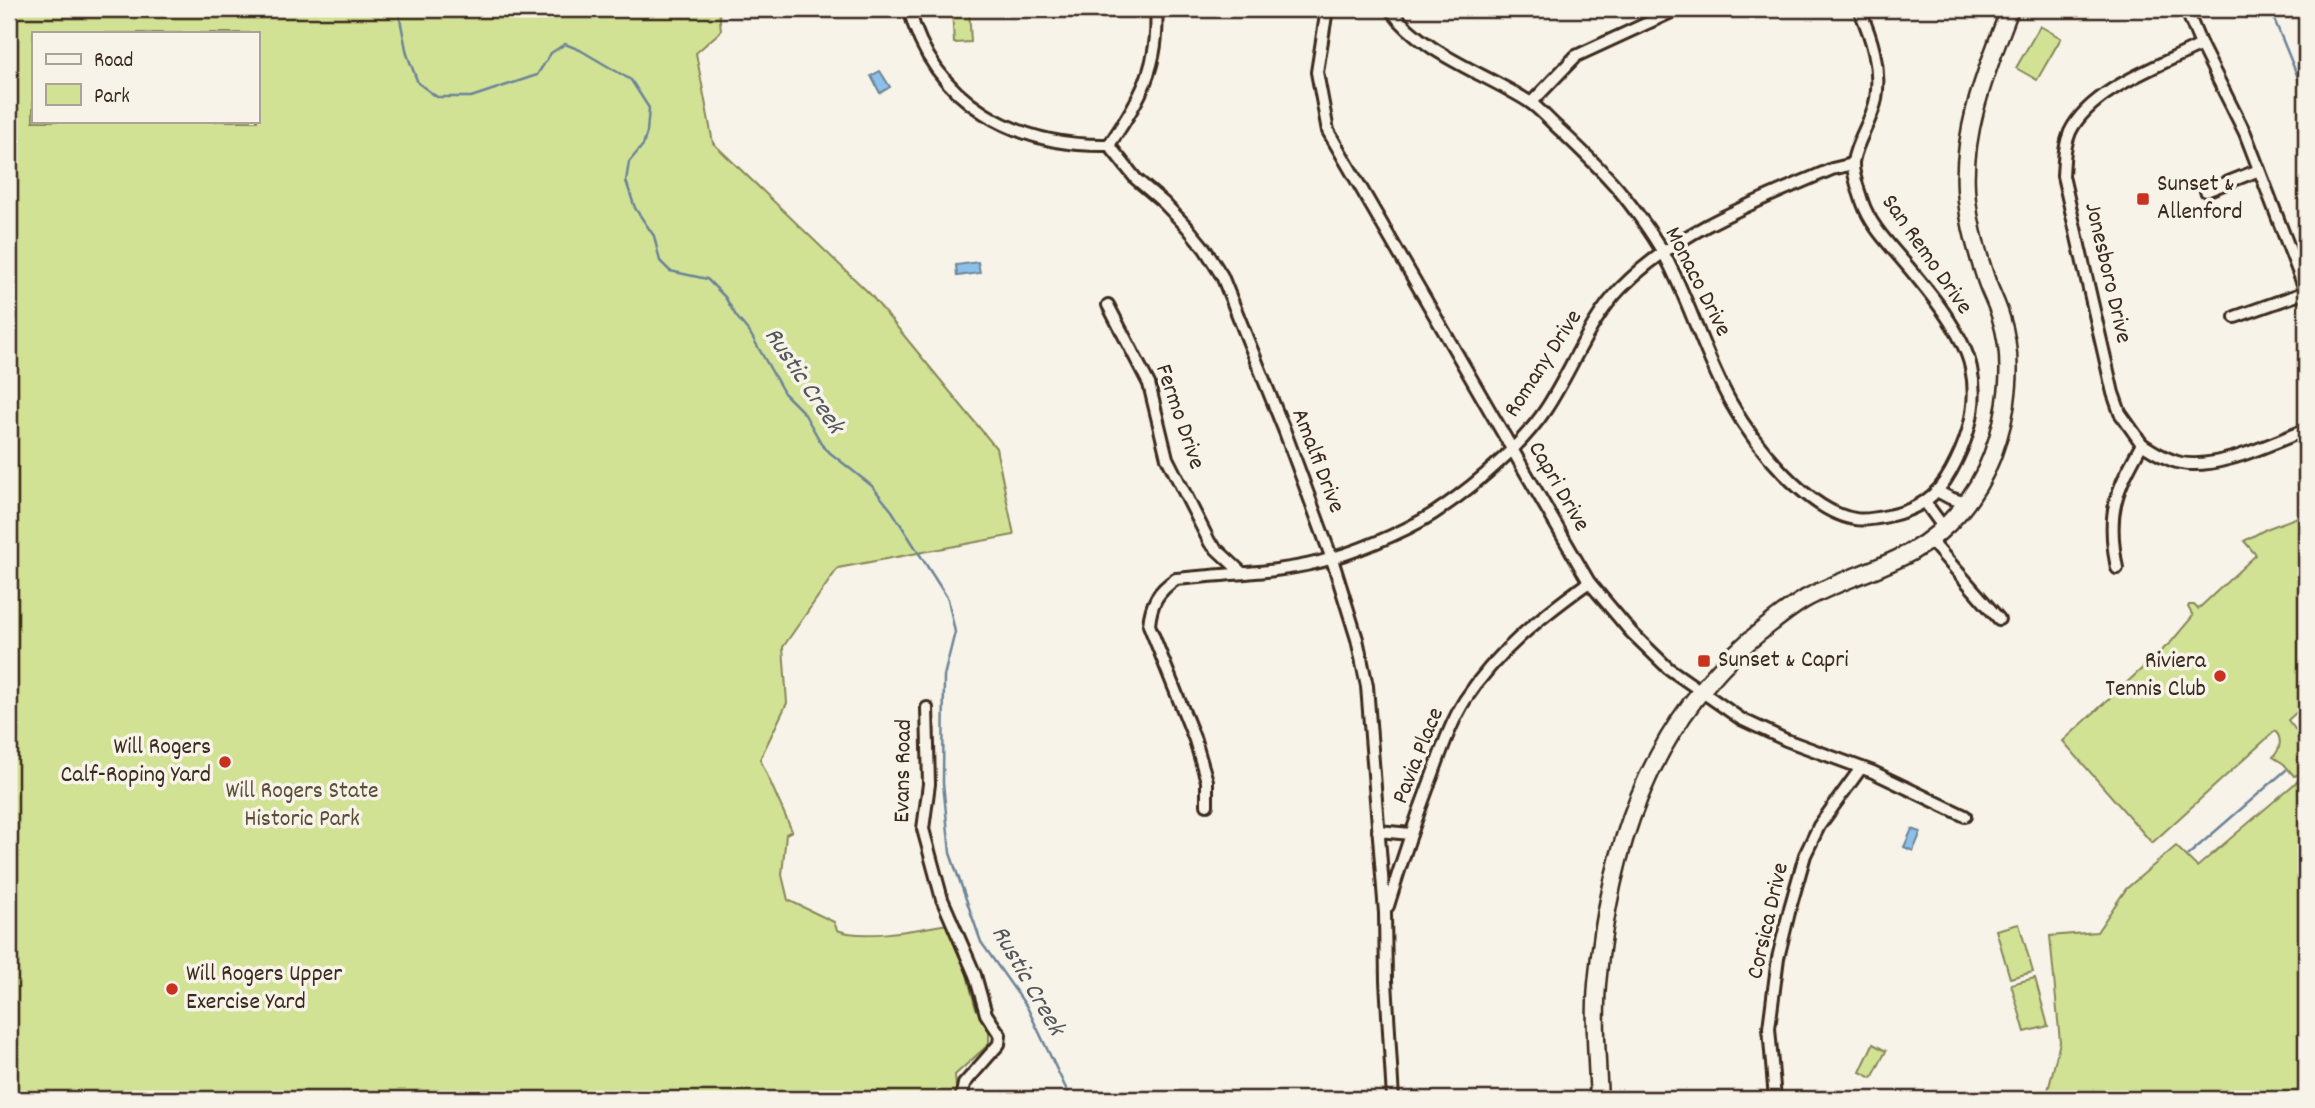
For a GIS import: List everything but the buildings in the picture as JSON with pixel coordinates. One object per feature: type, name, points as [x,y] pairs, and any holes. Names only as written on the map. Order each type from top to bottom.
[{"type":"main road","points":[[1599,1099],[1597,986],[1609,901],[1621,846],[1639,797],[1668,736],[1699,691],[1735,653],[1784,612],[1830,586],[1909,553],[1930,540],[1966,503],[1991,460],[2006,405],[2007,344],[1973,234],[1967,199],[1967,159],[1975,107],[2010,9]]},
{"type":"street","points":[[909,9],[923,47],[952,88],[971,105],[1011,128],[1051,142],[1082,146],[1109,145],[1130,115],[1148,80],[1155,53],[1156,9]]},
{"type":"street","name":"Capri Drive","points":[[1327,9],[1317,72],[1328,131],[1589,582],[1651,652],[1699,691],[1741,719],[1786,740],[1861,768],[1965,816]]},
{"type":"street","name":"Monaco Drive","points":[[1390,9],[1401,24],[1436,49],[1531,103],[1586,154],[1623,195],[1673,270],[1731,403],[1752,435],[1797,485],[1827,510],[1856,519],[1882,518],[1908,512],[1937,491]]},
{"type":"street","points":[[1531,103],[1576,56],[1678,9]]},
{"type":"street","points":[[1853,164],[1876,101],[1878,67],[1871,36],[1859,9]]},
{"type":"street","points":[[2186,9],[2245,133],[2306,292],[2235,317]]},
{"type":"street","name":"Jonesboro Drive","points":[[2142,444],[2120,412],[2113,393],[2063,176],[2064,154],[2070,132],[2102,96],[2201,45]]},
{"type":"street","name":"Amalfi Drive","points":[[1109,145],[1136,179],[1187,227],[1215,263],[1280,420],[1332,559],[1356,639],[1367,686],[1385,913],[1393,1099]]},
{"type":"street","name":"Romany Drive","points":[[1207,805],[1207,781],[1195,740],[1149,625],[1150,610],[1156,596],[1176,579],[1277,570],[1332,559],[1381,540],[1442,508],[1512,450],[1545,410],[1596,321],[1621,288],[1662,253],[1712,222],[1832,169],[1853,164]]},
{"type":"street","name":"San Remo Drive","points":[[1853,164],[1863,204],[1872,223],[1928,289],[1964,348],[1971,367],[1974,391],[1965,446],[1949,476],[1937,491]]},
{"type":"street","points":[[2206,191],[2259,170]]},
{"type":"street","name":"Fermo Drive","points":[[1108,305],[1149,384],[1167,458],[1210,543],[1241,572]]},
{"type":"street","points":[[2117,568],[2111,527],[2113,509],[2118,489],[2142,444],[2160,456],[2180,463],[2200,464],[2222,460],[2306,430]]},
{"type":"street","points":[[1937,491],[1966,503]]},
{"type":"street","points":[[1925,502],[1944,528]]},
{"type":"street","points":[[1930,540],[1999,620]]},
{"type":"street","name":"Pavia Place","points":[[1385,913],[1449,729],[1465,700],[1513,642],[1541,617],[1589,582]]},
{"type":"street","name":"Evans Road","points":[[927,708],[929,785],[923,829],[942,899],[975,975],[986,1014],[1000,1035],[999,1044],[964,1084],[961,1099]]},
{"type":"street","name":"Corsica Drive","points":[[1775,1099],[1769,1028],[1778,958],[1790,908],[1805,855],[1819,826],[1861,768]]},
{"type":"street","points":[[1378,831],[1411,834]]},
{"type":"green space","name":"Will Rogers State Historic Park","points":[[9,9],[719,9],[721,31],[696,53],[713,143],[870,294],[996,448],[1014,535],[838,568],[783,647],[787,703],[760,759],[792,831],[786,834],[782,875],[788,900],[834,922],[837,930],[849,933],[878,934],[954,923],[975,1006],[989,1030],[989,1044],[955,1075],[957,1099],[9,1099]]},
{"type":"green space","points":[[952,9],[969,9],[971,42],[954,43]]},
{"type":"green space","points":[[2040,26],[2061,38],[2037,80],[2016,68]]},
{"type":"green space","name":"Riviera Tennis Club","points":[[2306,514],[2306,720],[2298,711],[2288,720],[2306,743],[2306,772],[2294,776],[2284,764],[2273,757],[2280,744],[2275,731],[2152,843],[2063,741],[2172,641],[2193,616],[2189,605],[2198,609],[2256,555],[2244,541],[2266,529]]},
{"type":"green space","points":[[2306,774],[2306,1099],[2046,1099],[2060,1042],[2050,936],[2097,932],[2126,889],[2176,846],[2197,867]]},
{"type":"green space","points":[[2019,924],[2033,972],[2010,978],[1996,930]]},
{"type":"green space","points":[[2035,978],[2048,1026],[2025,1032],[2011,984]]},
{"type":"green space","points":[[1873,1044],[1886,1051],[1872,1078],[1860,1072]]},
{"type":"water","points":[[880,71],[890,87],[880,93],[871,76]]},
{"type":"water","points":[[978,262],[980,273],[957,276],[956,265]]},
{"type":"water","points":[[1912,829],[1921,832],[1913,851],[1904,847]]},
{"type":"waterway","name":"Rustic Creek","points":[[398,9],[407,54],[418,83],[437,97],[471,97],[537,75],[551,53],[565,44],[631,80],[649,108],[643,145],[629,162],[626,181],[635,208],[654,236],[660,261],[670,271],[707,279],[725,297],[750,333],[784,393],[804,413],[824,448],[872,486],[892,511],[948,599],[955,632],[944,676],[943,783],[950,853],[981,942],[1027,1007],[1071,1099]]},
{"type":"waterway","points":[[2270,9],[2306,97]]},
{"type":"waterway","points":[[2188,855],[2286,770]]},
{"type":"place","name":"Sunset & Allenford","points":[[2143,199]]},
{"type":"place","name":"Sunset & Capri","points":[[1704,661]]},
{"type":"place","name":"Riviera Tennis Club","points":[[2220,676]]},
{"type":"place","name":"Will Rogers Calf-Roping Yard","points":[[225,762]]},
{"type":"place","name":"Will Rogers Upper Exercise Yard","points":[[172,989]]}]
